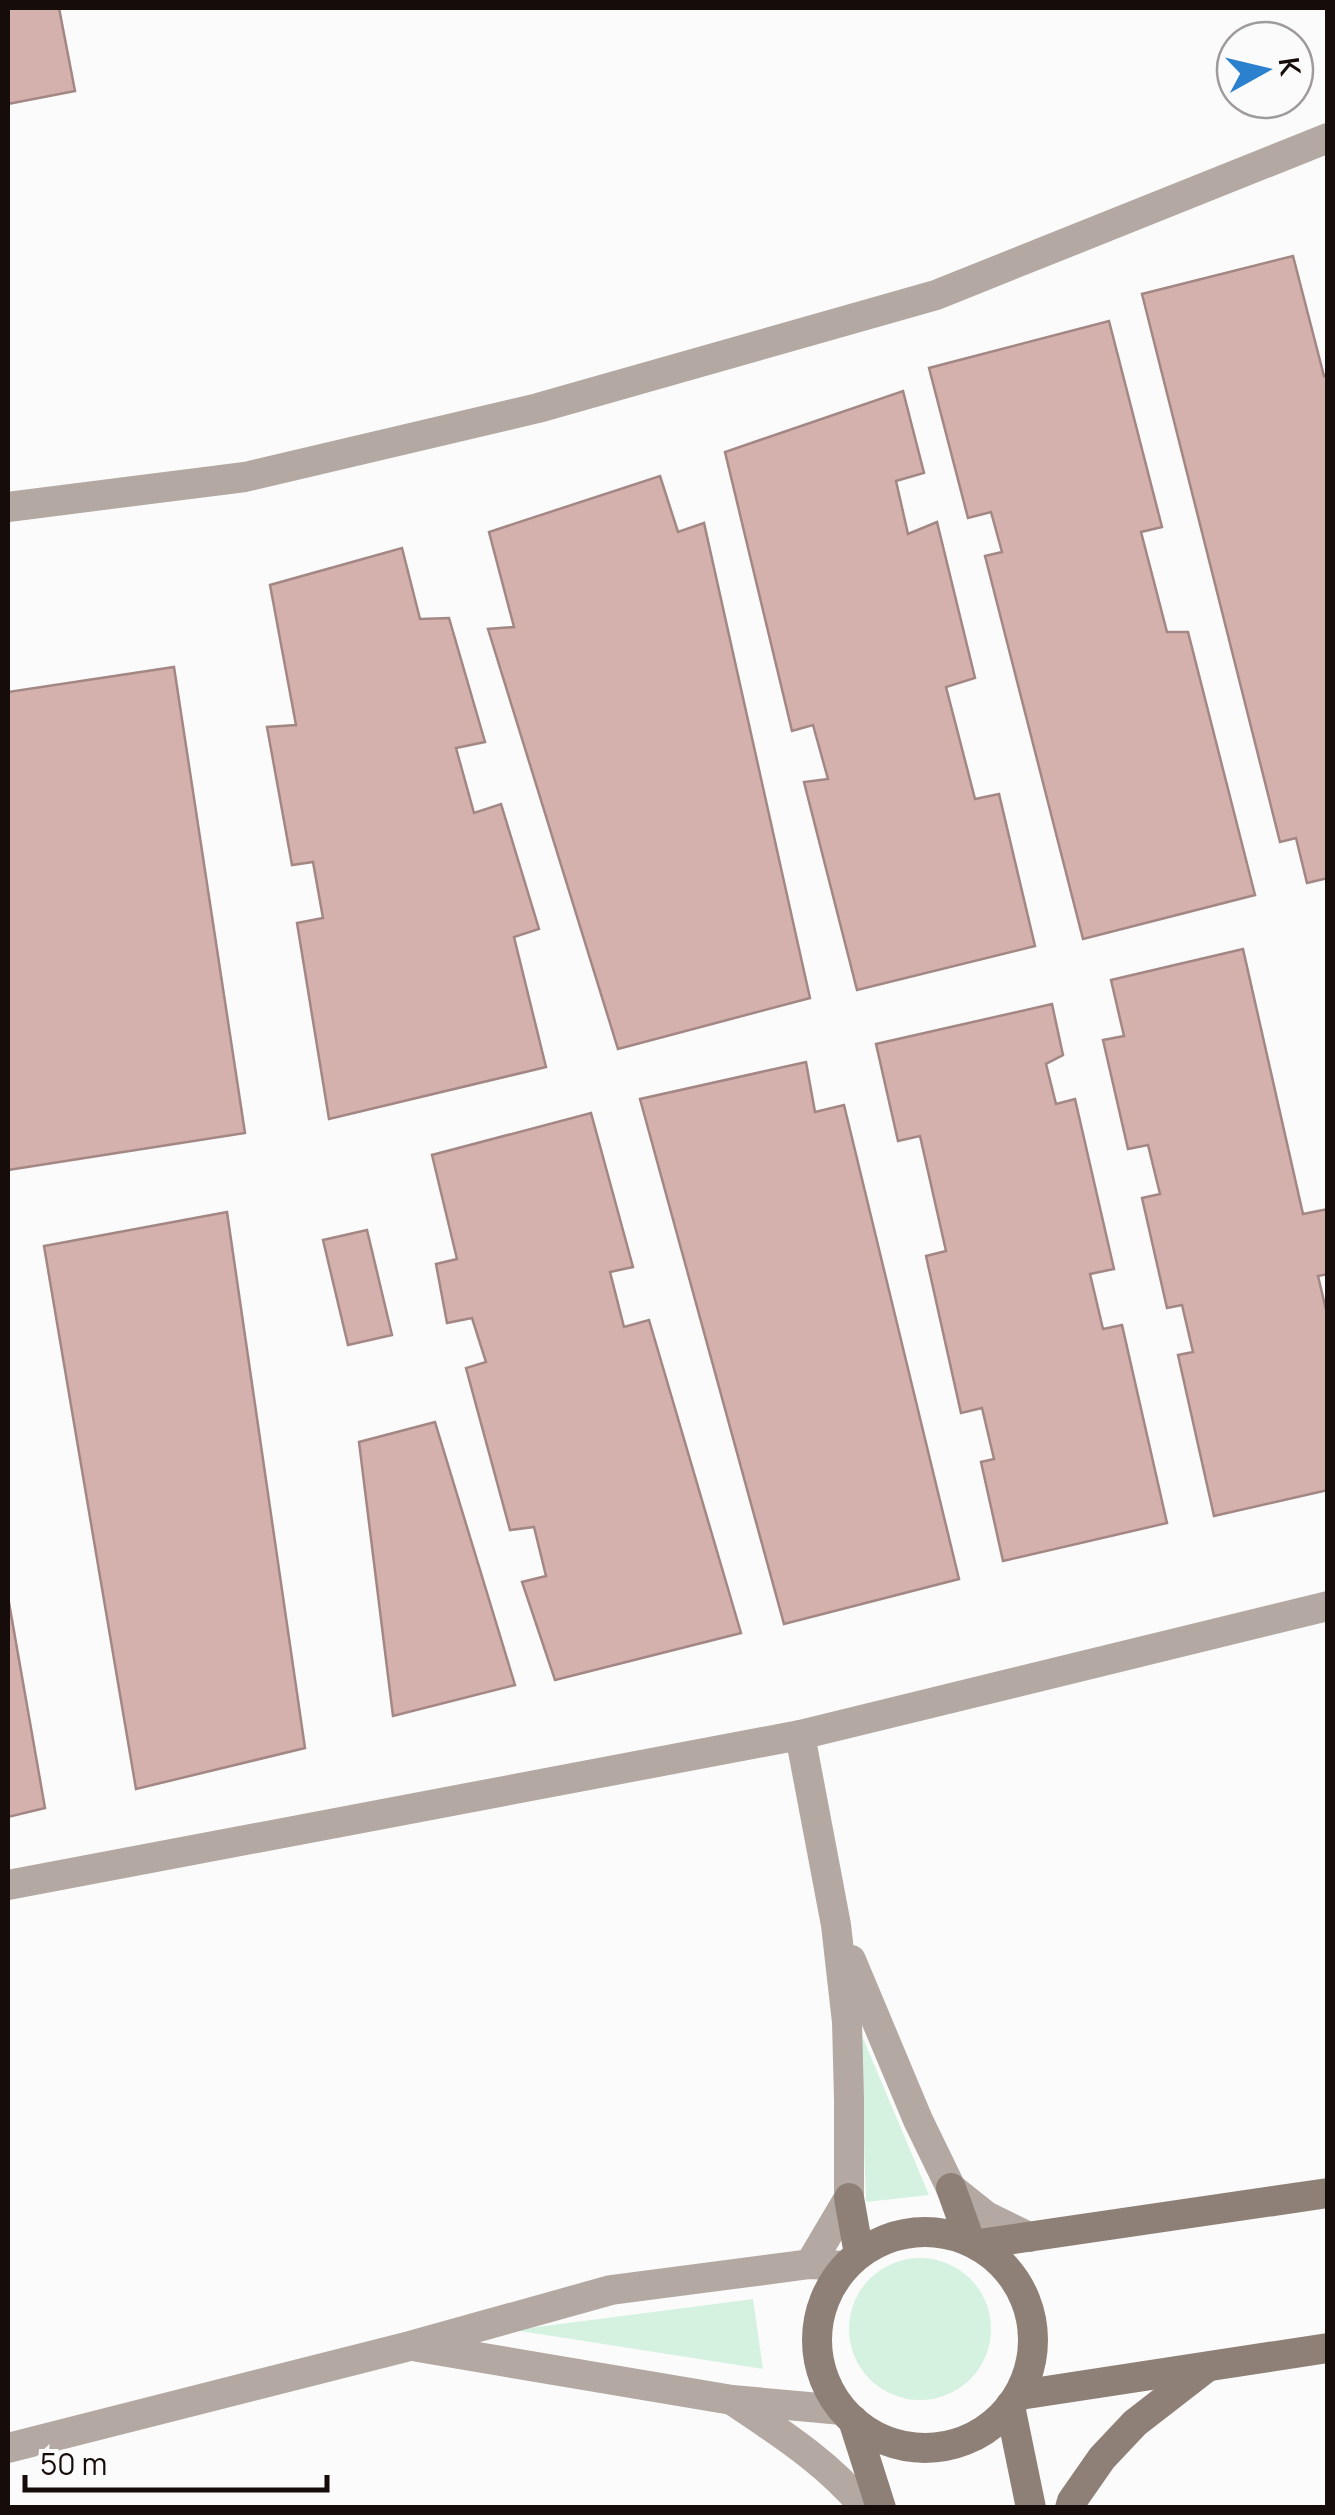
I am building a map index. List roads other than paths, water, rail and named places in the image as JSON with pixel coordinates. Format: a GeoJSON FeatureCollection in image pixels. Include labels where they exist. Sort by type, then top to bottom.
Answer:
{"type":"FeatureCollection","features":[{"type":"Feature","properties":{"kind":"main road"},"geometry":{"type":"LineString","coordinates":[[951,2188],[974,2242]]}},
{"type":"Feature","properties":{"kind":"main road"},"geometry":{"type":"LineString","coordinates":[[974,2242],[1328,2192]]}},
{"type":"Feature","properties":{"kind":"main road"},"geometry":{"type":"LineString","coordinates":[[849,2198],[852,2260]]}},
{"type":"Feature","properties":{"kind":"main road"},"geometry":{"type":"LineString","coordinates":[[905,2232],[943,2232],[974,2242],[1006,2266],[1025,2295],[1034,2328],[1032,2363],[1015,2401],[998,2422],[968,2440],[935,2449],[900,2446],[868,2433],[848,2415],[823,2378],[816,2340],[822,2303],[852,2260],[870,2245],[905,2232]]}},
{"type":"Feature","properties":{"kind":"main road"},"geometry":{"type":"LineString","coordinates":[[1015,2401],[1328,2348]]}},
{"type":"Feature","properties":{"kind":"main road"},"geometry":{"type":"LineString","coordinates":[[1070,2508],[1102,2458],[1134,2423],[1207,2367]]}},
{"type":"Feature","properties":{"kind":"main road"},"geometry":{"type":"LineString","coordinates":[[1015,2401],[1031,2508]]}},
{"type":"Feature","properties":{"kind":"main road"},"geometry":{"type":"LineString","coordinates":[[848,2415],[881,2508]]}},
{"type":"Feature","properties":{"kind":"street"},"geometry":{"type":"LineString","coordinates":[[8,507],[245,477],[538,408],[936,295],[1328,138]]}},
{"type":"Feature","properties":{"kind":"street"},"geometry":{"type":"LineString","coordinates":[[8,1886],[800,1736],[1328,1606]]}},
{"type":"Feature","properties":{"kind":"street"},"geometry":{"type":"LineString","coordinates":[[800,1736],[836,1926],[847,2022],[849,2198],[810,2264]]}},
{"type":"Feature","properties":{"kind":"street"},"geometry":{"type":"LineString","coordinates":[[836,1926],[951,2188],[986,2216],[1029,2237]]}},
{"type":"Feature","properties":{"kind":"street"},"geometry":{"type":"LineString","coordinates":[[8,2448],[410,2346],[610,2290],[852,2260]]}},
{"type":"Feature","properties":{"kind":"street"},"geometry":{"type":"LineString","coordinates":[[410,2346],[732,2400],[848,2415]]}},
{"type":"Feature","properties":{"kind":"street"},"geometry":{"type":"LineString","coordinates":[[732,2400],[807,2451],[847,2486],[865,2508]]}}]}
